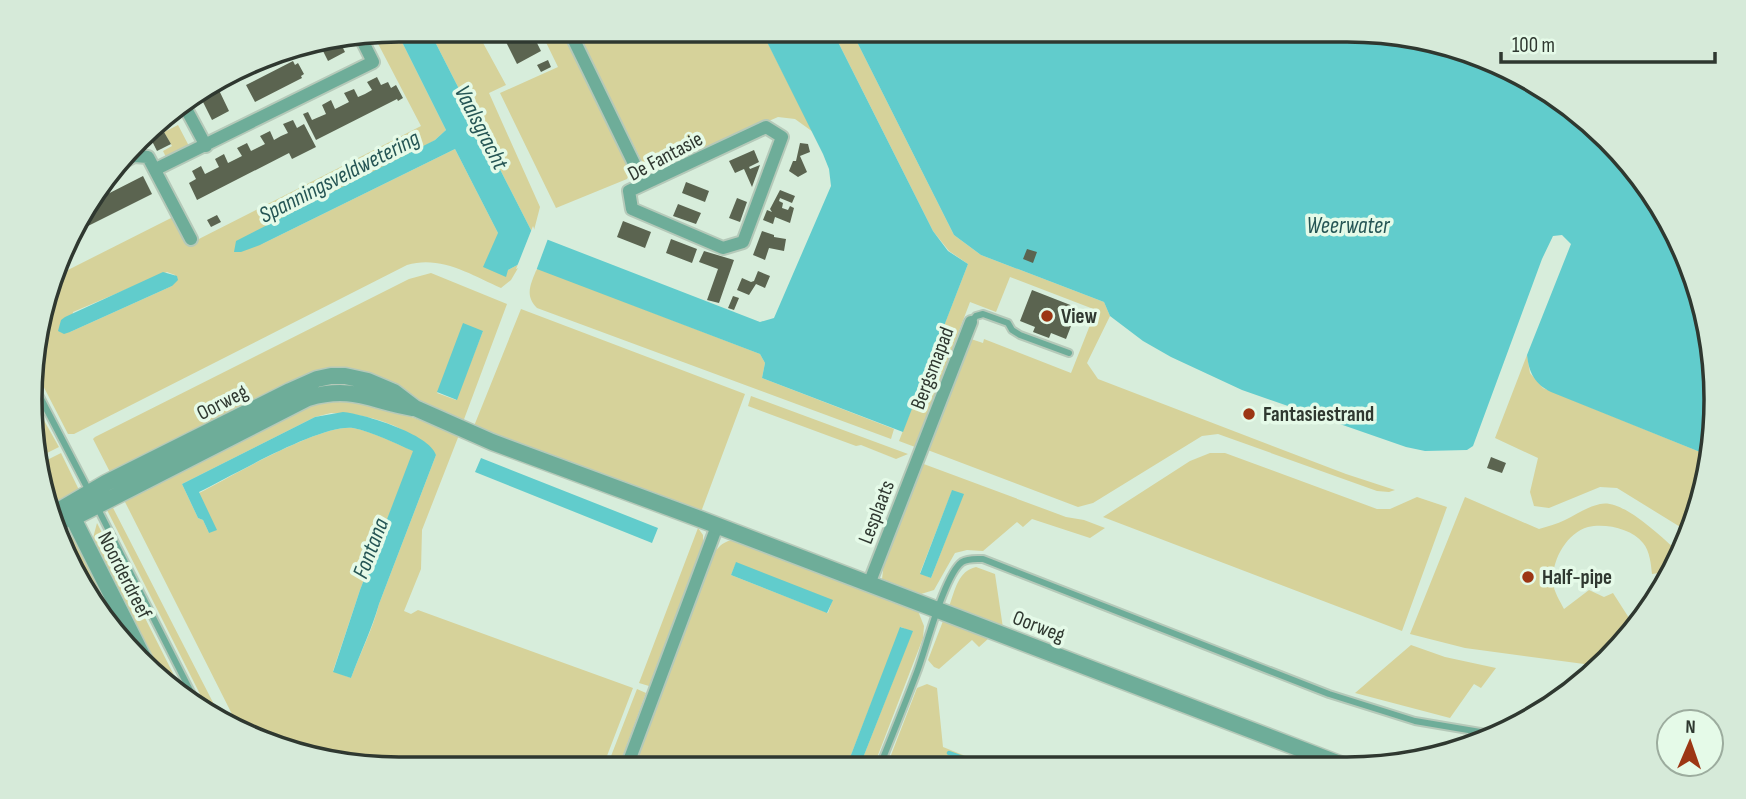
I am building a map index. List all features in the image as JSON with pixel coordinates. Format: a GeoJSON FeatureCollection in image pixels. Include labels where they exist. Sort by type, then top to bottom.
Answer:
{"type":"FeatureCollection","features":[{"type":"Feature","properties":{"kind":"street"},"geometry":{"type":"LineString","coordinates":[[575,42],[643,184]]}},
{"type":"Feature","properties":{"kind":"street"},"geometry":{"type":"LineString","coordinates":[[156,169],[373,62],[364,44]]}},
{"type":"Feature","properties":{"kind":"street"},"geometry":{"type":"LineString","coordinates":[[188,112],[206,146]]}},
{"type":"Feature","properties":{"kind":"street","name":"De Fantasie"},"geometry":{"type":"LineString","coordinates":[[766,127],[782,137],[743,242],[723,248],[632,209],[629,191],[643,184],[766,127]]}},
{"type":"Feature","properties":{"kind":"street"},"geometry":{"type":"LineString","coordinates":[[138,156],[148,157],[156,169],[191,239]]}},
{"type":"Feature","properties":{"kind":"street","name":"Bergsmapad"},"geometry":{"type":"LineString","coordinates":[[919,454],[971,322]]}},
{"type":"Feature","properties":{"kind":"street","name":"Oorweg"},"geometry":{"type":"LineString","coordinates":[[60,511],[93,499],[308,398],[339,391],[355,393],[388,404],[415,408],[492,442],[1321,757]]}},
{"type":"Feature","properties":{"kind":"street","name":"Lesplaats"},"geometry":{"type":"LineString","coordinates":[[869,584],[919,454]]}},
{"type":"Feature","properties":{"kind":"street","name":"Oorweg"},"geometry":{"type":"LineString","coordinates":[[64,522],[73,518],[93,499]]}},
{"type":"Feature","properties":{"kind":"street","name":"Noorderdreef"},"geometry":{"type":"LineString","coordinates":[[61,515],[73,518],[133,637]]}},
{"type":"Feature","properties":{"kind":"street"},"geometry":{"type":"LineString","coordinates":[[630,757],[717,526]]}},
{"type":"Feature","properties":{"kind":"lane","name":"Bergsmapad"},"geometry":{"type":"LineString","coordinates":[[971,322],[976,316],[983,314],[1008,323],[1012,330],[1020,335],[1069,353]]}},
{"type":"Feature","properties":{"kind":"lane"},"geometry":{"type":"LineString","coordinates":[[42,401],[189,688]]}},
{"type":"Feature","properties":{"kind":"lane"},"geometry":{"type":"LineString","coordinates":[[883,757],[918,670],[937,610],[960,563],[970,559],[983,559],[1329,694],[1415,721],[1478,732]]}},
{"type":"Feature","properties":{"kind":"shaded area"},"geometry":{"type":"Polygon","coordinates":[[[402,42],[446,130],[435,140],[260,245],[455,149],[498,233],[508,270],[521,263],[511,280],[501,288],[444,264],[407,265],[74,434],[68,434],[43,385],[49,330],[66,271],[175,216],[189,244],[421,126],[378,43],[402,42]],[[167,272],[73,312],[70,332],[172,286],[175,275],[167,272]]]}},
{"type":"Feature","properties":{"kind":"shaded area"},"geometry":{"type":"Polygon","coordinates":[[[435,42],[483,42],[506,85],[489,93],[540,207],[533,234],[435,42]]]}},
{"type":"Feature","properties":{"kind":"shaded area"},"geometry":{"type":"Polygon","coordinates":[[[546,42],[570,42],[632,168],[627,179],[556,208],[500,93],[558,67],[546,42]]]}},
{"type":"Feature","properties":{"kind":"shaded area"},"geometry":{"type":"Polygon","coordinates":[[[582,42],[767,42],[813,132],[795,119],[778,117],[660,169],[643,164],[582,42]]]}},
{"type":"Feature","properties":{"kind":"shaded area"},"geometry":{"type":"Polygon","coordinates":[[[838,42],[857,42],[954,235],[981,255],[1104,302],[1110,316],[1087,363],[1098,379],[1346,474],[1395,490],[1377,491],[1218,434],[1202,436],[1093,503],[1078,507],[925,449],[968,338],[983,343],[984,339],[1071,373],[1096,310],[1010,277],[996,312],[970,302],[915,447],[899,441],[968,264],[949,251],[933,231],[838,42]]]}},
{"type":"Feature","properties":{"kind":"shaded area"},"geometry":{"type":"Polygon","coordinates":[[[178,125],[190,148],[167,159],[163,151],[172,146],[164,132],[178,125]]]}},
{"type":"Feature","properties":{"kind":"shaded area"},"geometry":{"type":"Polygon","coordinates":[[[537,268],[760,354],[765,363],[762,378],[894,429],[891,439],[537,308],[530,294],[537,268]]]}},
{"type":"Feature","properties":{"kind":"shaded area"},"geometry":{"type":"Polygon","coordinates":[[[431,273],[507,304],[463,422],[403,392],[337,369],[112,476],[93,439],[95,437],[409,279],[431,273]],[[483,331],[437,393],[456,400],[483,331]]]}},
{"type":"Feature","properties":{"kind":"shaded area"},"geometry":{"type":"Polygon","coordinates":[[[521,309],[745,394],[701,512],[474,426],[521,309]]]}},
{"type":"Feature","properties":{"kind":"shaded area"},"geometry":{"type":"Polygon","coordinates":[[[1527,355],[1530,373],[1543,388],[1700,452],[1692,492],[1680,527],[1617,488],[1600,487],[1549,508],[1534,506],[1530,492],[1538,458],[1495,438],[1527,355]]]}},
{"type":"Feature","properties":{"kind":"shaded area"},"geometry":{"type":"Polygon","coordinates":[[[751,396],[908,454],[896,459],[861,445],[856,446],[748,406],[751,396]]]}},
{"type":"Feature","properties":{"kind":"shaded area"},"geometry":{"type":"Polygon","coordinates":[[[315,400],[367,400],[459,435],[422,530],[421,569],[404,611],[411,614],[418,610],[633,688],[607,757],[400,757],[353,754],[285,738],[233,715],[122,496],[315,400]],[[331,413],[315,417],[182,484],[198,518],[203,520],[209,533],[199,493],[298,442],[338,429],[353,428],[414,451],[360,590],[333,671],[351,678],[436,455],[401,429],[360,415],[331,413]]]}},
{"type":"Feature","properties":{"kind":"shaded area"},"geometry":{"type":"Polygon","coordinates":[[[43,418],[59,447],[46,453],[43,418]]]}},
{"type":"Feature","properties":{"kind":"shaded area"},"geometry":{"type":"Polygon","coordinates":[[[61,453],[80,492],[58,504],[47,460],[61,453]]]}},
{"type":"Feature","properties":{"kind":"shaded area"},"geometry":{"type":"Polygon","coordinates":[[[1210,453],[1225,453],[1377,509],[1390,509],[1417,497],[1447,507],[1402,631],[1103,517],[1190,461],[1210,453]]]}},
{"type":"Feature","properties":{"kind":"shaded area"},"geometry":{"type":"Polygon","coordinates":[[[921,463],[1066,517],[1105,528],[1090,538],[1032,519],[1023,527],[1017,522],[983,551],[967,550],[955,553],[934,590],[921,594],[882,579],[884,562],[921,463]],[[952,491],[920,573],[931,578],[963,495],[952,491]]]}},
{"type":"Feature","properties":{"kind":"shaded area"},"geometry":{"type":"Polygon","coordinates":[[[1465,497],[1539,529],[1595,505],[1609,504],[1631,513],[1672,547],[1659,573],[1652,574],[1645,546],[1626,531],[1610,527],[1588,527],[1573,535],[1567,542],[1557,558],[1553,575],[1555,590],[1564,609],[1589,590],[1604,597],[1613,593],[1629,618],[1649,589],[1630,617],[1615,635],[1586,664],[1465,648],[1410,634],[1465,497]]]}},
{"type":"Feature","properties":{"kind":"shaded area"},"geometry":{"type":"Polygon","coordinates":[[[111,504],[214,705],[202,697],[106,508],[111,504]]]}},
{"type":"Feature","properties":{"kind":"shaded area"},"geometry":{"type":"Polygon","coordinates":[[[97,523],[175,677],[149,654],[96,549],[93,538],[97,523]]]}},
{"type":"Feature","properties":{"kind":"shaded area"},"geometry":{"type":"Polygon","coordinates":[[[698,528],[703,535],[703,543],[649,686],[639,683],[698,528]]]}},
{"type":"Feature","properties":{"kind":"shaded area"},"geometry":{"type":"Polygon","coordinates":[[[70,535],[79,545],[114,614],[90,578],[70,535]]]}},
{"type":"Feature","properties":{"kind":"shaded area"},"geometry":{"type":"Polygon","coordinates":[[[733,540],[918,611],[924,626],[923,638],[877,757],[863,757],[912,632],[901,627],[850,757],[635,757],[708,563],[724,543],[733,540]],[[736,563],[731,575],[828,613],[832,601],[736,563]]]}},
{"type":"Feature","properties":{"kind":"shaded area"},"geometry":{"type":"Polygon","coordinates":[[[976,567],[995,574],[1003,628],[949,607],[961,577],[976,567]]]}},
{"type":"Feature","properties":{"kind":"shaded area"},"geometry":{"type":"Polygon","coordinates":[[[943,621],[989,638],[979,647],[972,640],[939,669],[928,660],[943,621]]]}},
{"type":"Feature","properties":{"kind":"shaded area"},"geometry":{"type":"Polygon","coordinates":[[[1411,645],[1445,657],[1496,668],[1481,688],[1474,684],[1450,718],[1355,693],[1411,645]]]}},
{"type":"Feature","properties":{"kind":"shaded area"},"geometry":{"type":"Polygon","coordinates":[[[927,684],[937,688],[943,747],[968,757],[890,757],[917,688],[927,684]]]}},
{"type":"Feature","properties":{"kind":"shaded area"},"geometry":{"type":"Polygon","coordinates":[[[637,689],[646,693],[622,757],[611,757],[637,689]]]}},
{"type":"Feature","properties":{"kind":"water"},"geometry":{"type":"Polygon","coordinates":[[[402,42],[435,42],[533,234],[760,322],[774,318],[831,186],[829,169],[823,154],[767,42],[838,42],[933,231],[948,251],[968,264],[903,432],[762,378],[765,363],[760,354],[521,263],[508,270],[506,277],[483,267],[498,233],[455,149],[260,245],[234,252],[236,241],[435,140],[446,130],[402,42]]]}},
{"type":"Feature","properties":{"kind":"water","name":"Weerwater"},"geometry":{"type":"Polygon","coordinates":[[[857,42],[1346,42],[1393,45],[1439,54],[1483,69],[1545,102],[1599,147],[1644,201],[1677,263],[1692,307],[1703,376],[1700,452],[1551,392],[1534,377],[1527,355],[1571,244],[1562,235],[1553,236],[1542,259],[1473,446],[1467,450],[1425,451],[1406,447],[1242,390],[1143,341],[1110,316],[1104,302],[981,255],[954,235],[857,42]]]}},
{"type":"Feature","properties":{"kind":"water"},"geometry":{"type":"Polygon","coordinates":[[[163,272],[177,276],[178,280],[172,286],[70,332],[64,334],[58,331],[61,320],[65,317],[163,272]]]}},
{"type":"Feature","properties":{"kind":"water"},"geometry":{"type":"Polygon","coordinates":[[[463,323],[483,331],[457,400],[437,392],[463,323]]]}},
{"type":"Feature","properties":{"kind":"water"},"geometry":{"type":"Polygon","coordinates":[[[343,412],[395,426],[422,440],[436,455],[351,678],[333,672],[360,590],[413,451],[353,428],[338,429],[298,442],[199,492],[217,530],[209,533],[203,520],[198,518],[182,484],[315,417],[343,412]]]}},
{"type":"Feature","properties":{"kind":"water"},"geometry":{"type":"Polygon","coordinates":[[[481,458],[658,528],[652,543],[475,472],[481,458]]]}},
{"type":"Feature","properties":{"kind":"water"},"geometry":{"type":"Polygon","coordinates":[[[952,490],[964,494],[931,578],[920,574],[952,490]]]}},
{"type":"Feature","properties":{"kind":"water"},"geometry":{"type":"Polygon","coordinates":[[[736,562],[833,600],[827,613],[731,575],[736,562]]]}},
{"type":"Feature","properties":{"kind":"water"},"geometry":{"type":"Polygon","coordinates":[[[900,627],[913,631],[863,757],[850,757],[900,627]]]}},
{"type":"Feature","properties":{"kind":"pier"},"geometry":{"type":"Polygon","coordinates":[[[533,226],[535,231],[549,236],[536,271],[521,267],[516,269],[533,226]]]}},
{"type":"Feature","properties":{"kind":"building"},"geometry":{"type":"Polygon","coordinates":[[[506,42],[536,42],[541,51],[517,64],[506,42]]]}},
{"type":"Feature","properties":{"kind":"building"},"geometry":{"type":"Polygon","coordinates":[[[342,47],[345,52],[328,61],[323,51],[342,47]]]}},
{"type":"Feature","properties":{"kind":"building"},"geometry":{"type":"Polygon","coordinates":[[[548,60],[551,67],[541,72],[537,65],[548,60]]]}},
{"type":"Feature","properties":{"kind":"building"},"geometry":{"type":"Polygon","coordinates":[[[293,61],[295,65],[298,63],[304,74],[302,78],[255,102],[246,85],[293,61]]]}},
{"type":"Feature","properties":{"kind":"building"},"geometry":{"type":"Polygon","coordinates":[[[377,77],[381,85],[388,82],[391,88],[396,85],[403,98],[316,140],[303,114],[308,112],[312,120],[326,114],[322,105],[331,100],[335,109],[349,102],[344,93],[354,89],[358,97],[365,94],[372,90],[367,82],[377,77]]]}},
{"type":"Feature","properties":{"kind":"building"},"geometry":{"type":"Polygon","coordinates":[[[219,91],[229,111],[212,120],[203,101],[219,91]]]}},
{"type":"Feature","properties":{"kind":"building"},"geometry":{"type":"Polygon","coordinates":[[[293,120],[297,128],[304,124],[316,147],[292,159],[289,153],[197,200],[189,183],[196,179],[192,171],[201,166],[205,174],[219,167],[215,159],[224,154],[228,163],[242,156],[237,148],[247,143],[251,151],[265,144],[260,136],[270,131],[274,140],[288,133],[283,124],[293,120]]]}},
{"type":"Feature","properties":{"kind":"building"},"geometry":{"type":"Polygon","coordinates":[[[164,132],[171,144],[157,151],[152,142],[164,132]]]}},
{"type":"Feature","properties":{"kind":"building"},"geometry":{"type":"Polygon","coordinates":[[[800,143],[808,144],[810,152],[800,156],[807,172],[798,177],[789,171],[793,161],[796,161],[800,143]]]}},
{"type":"Feature","properties":{"kind":"building"},"geometry":{"type":"Polygon","coordinates":[[[754,150],[759,162],[749,167],[750,169],[760,165],[752,187],[744,169],[735,173],[729,161],[754,150]]]}},
{"type":"Feature","properties":{"kind":"building"},"geometry":{"type":"Polygon","coordinates":[[[143,176],[152,194],[87,227],[107,194],[143,176]]]}},
{"type":"Feature","properties":{"kind":"building"},"geometry":{"type":"Polygon","coordinates":[[[686,182],[709,191],[705,202],[682,193],[686,182]]]}},
{"type":"Feature","properties":{"kind":"building"},"geometry":{"type":"Polygon","coordinates":[[[780,190],[795,196],[792,203],[780,198],[782,208],[794,208],[790,223],[775,217],[773,224],[763,220],[767,210],[772,212],[770,209],[780,190]]]}},
{"type":"Feature","properties":{"kind":"building"},"geometry":{"type":"Polygon","coordinates":[[[737,198],[747,202],[740,222],[729,218],[737,198]]]}},
{"type":"Feature","properties":{"kind":"building"},"geometry":{"type":"Polygon","coordinates":[[[678,204],[701,213],[696,224],[673,216],[678,204]]]}},
{"type":"Feature","properties":{"kind":"building"},"geometry":{"type":"Polygon","coordinates":[[[217,215],[221,222],[211,227],[207,220],[217,215]]]}},
{"type":"Feature","properties":{"kind":"building"},"geometry":{"type":"Polygon","coordinates":[[[623,221],[651,232],[645,248],[617,237],[623,221]]]}},
{"type":"Feature","properties":{"kind":"building"},"geometry":{"type":"Polygon","coordinates":[[[762,231],[786,239],[784,251],[769,248],[765,260],[753,255],[762,231]]]}},
{"type":"Feature","properties":{"kind":"building"},"geometry":{"type":"Polygon","coordinates":[[[671,239],[697,249],[692,263],[666,253],[671,239]]]}},
{"type":"Feature","properties":{"kind":"building"},"geometry":{"type":"Polygon","coordinates":[[[1027,249],[1037,252],[1033,263],[1023,259],[1027,249]]]}},
{"type":"Feature","properties":{"kind":"building"},"geometry":{"type":"Polygon","coordinates":[[[704,251],[734,260],[719,303],[707,300],[718,269],[699,262],[704,251]]]}},
{"type":"Feature","properties":{"kind":"building"},"geometry":{"type":"Polygon","coordinates":[[[758,271],[770,276],[765,288],[756,284],[749,295],[737,290],[742,278],[754,281],[758,271]]]}},
{"type":"Feature","properties":{"kind":"building"},"geometry":{"type":"Polygon","coordinates":[[[1032,290],[1078,308],[1066,339],[1051,333],[1049,338],[1033,332],[1035,327],[1020,321],[1032,290]]]}},
{"type":"Feature","properties":{"kind":"building"},"geometry":{"type":"Polygon","coordinates":[[[733,296],[739,298],[734,310],[728,308],[733,296]]]}},
{"type":"Feature","properties":{"kind":"building"},"geometry":{"type":"Polygon","coordinates":[[[1491,457],[1506,463],[1502,473],[1487,468],[1491,457]]]}},
{"type":"Feature","properties":{"kind":"waterway"},"geometry":{"type":"LineString","coordinates":[[949,753],[960,757]]}},
{"type":"Feature","properties":{"kind":"place","name":"View"},"geometry":{"type":"Point","coordinates":[1047,316]}},
{"type":"Feature","properties":{"kind":"place","name":"Fantasiestrand"},"geometry":{"type":"Point","coordinates":[1249,414]}},
{"type":"Feature","properties":{"kind":"place","name":"Half-pipe"},"geometry":{"type":"Point","coordinates":[1528,577]}},
{"type":"Feature","properties":{"kind":"water label","name":"Vaalsgracht"},"geometry":{"type":"Point","coordinates":[482,127]}},
{"type":"Feature","properties":{"kind":"water label","name":"Spanningsveldwetering"},"geometry":{"type":"Point","coordinates":[339,176]}},
{"type":"Feature","properties":{"kind":"water label","name":"Fontana"},"geometry":{"type":"Point","coordinates":[370,548]}}]}
